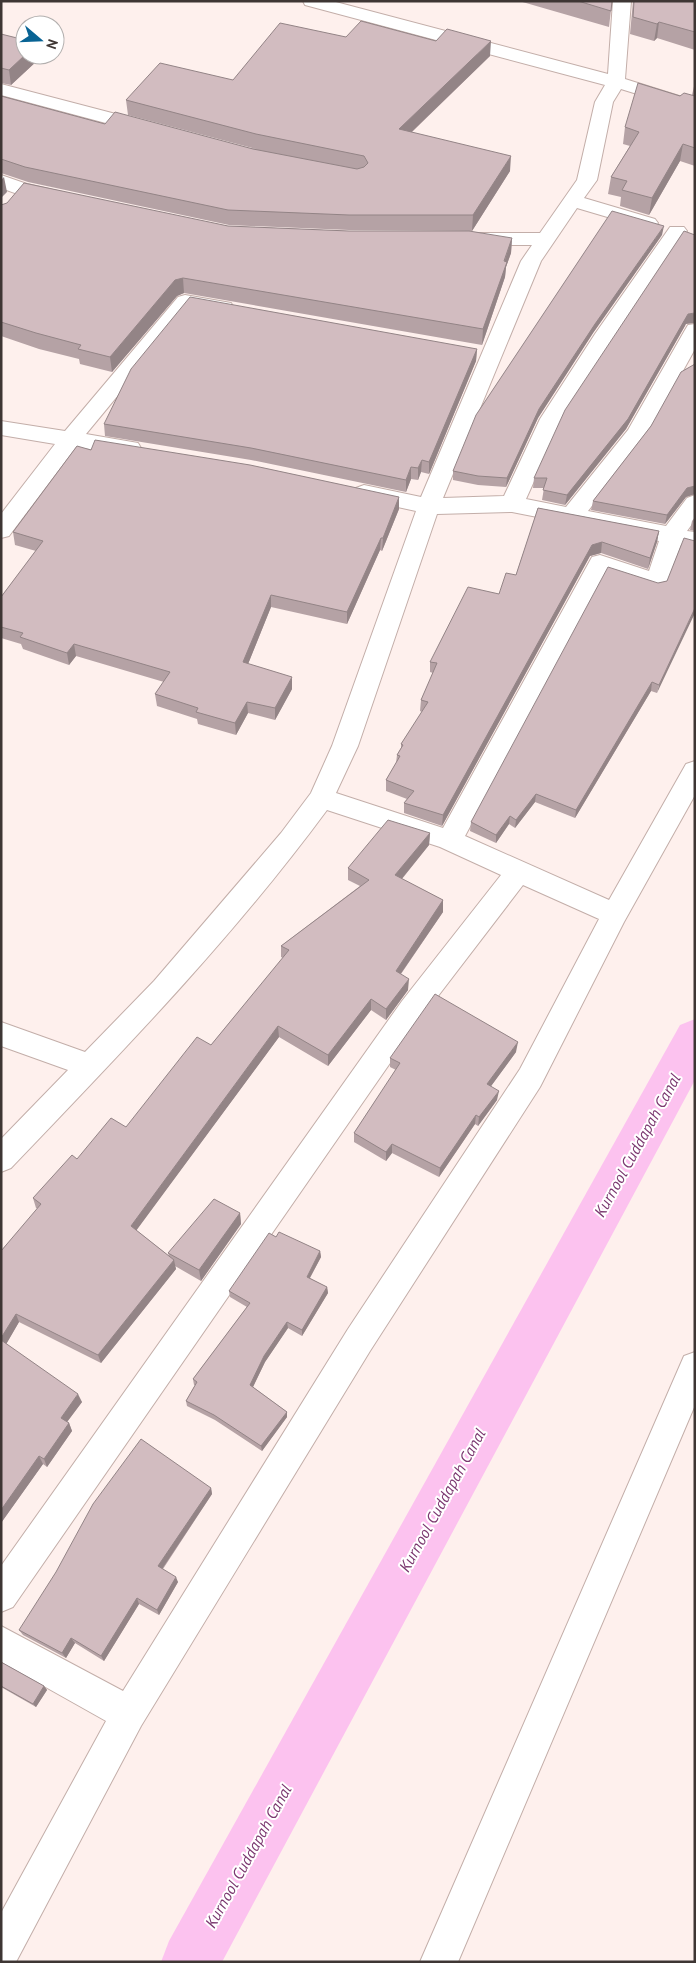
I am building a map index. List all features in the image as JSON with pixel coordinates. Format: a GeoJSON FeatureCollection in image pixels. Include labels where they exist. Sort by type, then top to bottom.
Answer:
{"type":"FeatureCollection","features":[{"type":"Feature","properties":{"kind":"street"},"geometry":{"type":"LineString","coordinates":[[311,1],[616,82],[695,107]]}},
{"type":"Feature","properties":{"kind":"street"},"geometry":{"type":"LineString","coordinates":[[1,1159],[164,989],[290,840],[322,798],[345,746],[482,354],[530,261],[587,180],[604,102],[616,82],[616,6]]}},
{"type":"Feature","properties":{"kind":"street"},"geometry":{"type":"LineString","coordinates":[[1,89],[168,133]]}},
{"type":"Feature","properties":{"kind":"street"},"geometry":{"type":"LineString","coordinates":[[1,181],[17,195],[69,199]]}},
{"type":"Feature","properties":{"kind":"street"},"geometry":{"type":"LineString","coordinates":[[512,504],[534,461],[551,419],[602,339],[686,234],[572,200]]}},
{"type":"Feature","properties":{"kind":"street"},"geometry":{"type":"LineString","coordinates":[[458,238],[546,239]]}},
{"type":"Feature","properties":{"kind":"street"},"geometry":{"type":"LineString","coordinates":[[1,530],[71,438],[185,301],[242,311]]}},
{"type":"Feature","properties":{"kind":"street"},"geometry":{"type":"LineString","coordinates":[[574,514],[637,434],[695,330]]}},
{"type":"Feature","properties":{"kind":"street"},"geometry":{"type":"LineString","coordinates":[[1,428],[147,451]]}},
{"type":"Feature","properties":{"kind":"street"},"geometry":{"type":"LineString","coordinates":[[344,488],[428,506],[512,504],[574,514],[684,537]]}},
{"type":"Feature","properties":{"kind":"street"},"geometry":{"type":"LineString","coordinates":[[449,840],[600,563],[657,582],[684,537],[695,503]]}},
{"type":"Feature","properties":{"kind":"street"},"geometry":{"type":"LineString","coordinates":[[1,1951],[129,1714],[359,1340],[530,1078],[615,914],[695,771]]}},
{"type":"Feature","properties":{"kind":"street"},"geometry":{"type":"LineString","coordinates":[[322,798],[449,840],[615,914]]}},
{"type":"Feature","properties":{"kind":"street"},"geometry":{"type":"LineString","coordinates":[[1,1595],[412,1009],[518,872]]}},
{"type":"Feature","properties":{"kind":"street"},"geometry":{"type":"LineString","coordinates":[[1,1034],[91,1066]]}},
{"type":"Feature","properties":{"kind":"street"},"geometry":{"type":"LineString","coordinates":[[439,1962],[695,1368]]}},
{"type":"Feature","properties":{"kind":"street"},"geometry":{"type":"LineString","coordinates":[[1,1643],[129,1714]]}},
{"type":"Feature","properties":{"kind":"building"},"geometry":{"type":"Polygon","coordinates":[[[578,1],[612,1],[611,11],[578,1]]]}},
{"type":"Feature","properties":{"kind":"building"},"geometry":{"type":"Polygon","coordinates":[[[634,1],[695,1],[695,32],[633,17],[634,1]]]}},
{"type":"Feature","properties":{"kind":"building"},"geometry":{"type":"Polygon","coordinates":[[[361,21],[436,41],[447,29],[491,41],[399,129],[511,156],[473,215],[349,215],[228,210],[25,167],[1,159],[1,96],[105,124],[115,112],[253,149],[357,169],[364,167],[368,163],[364,156],[256,134],[126,100],[160,63],[233,80],[280,23],[346,37],[361,21]]]}},
{"type":"Feature","properties":{"kind":"building"},"geometry":{"type":"Polygon","coordinates":[[[1,34],[15,38],[15,64],[9,70],[1,68],[1,34]]]}},
{"type":"Feature","properties":{"kind":"building"},"geometry":{"type":"Polygon","coordinates":[[[638,83],[680,96],[684,93],[695,96],[695,148],[683,144],[652,198],[622,190],[627,181],[611,177],[639,132],[625,127],[638,83]]]}},
{"type":"Feature","properties":{"kind":"building"},"geometry":{"type":"Polygon","coordinates":[[[24,183],[228,226],[349,231],[469,231],[512,238],[504,261],[507,262],[483,329],[183,278],[175,280],[110,357],[78,349],[81,345],[1,322],[1,205],[7,203],[24,183]]]}},
{"type":"Feature","properties":{"kind":"building"},"geometry":{"type":"Polygon","coordinates":[[[612,211],[664,226],[595,324],[539,409],[507,478],[478,476],[453,471],[476,415],[612,211]]]}},
{"type":"Feature","properties":{"kind":"building"},"geometry":{"type":"Polygon","coordinates":[[[684,231],[695,235],[695,313],[688,314],[628,419],[567,495],[543,490],[547,478],[534,478],[565,410],[684,231]]]}},
{"type":"Feature","properties":{"kind":"building"},"geometry":{"type":"Polygon","coordinates":[[[190,297],[477,349],[429,462],[422,460],[418,468],[411,467],[406,480],[251,448],[104,424],[131,369],[190,297]]]}},
{"type":"Feature","properties":{"kind":"building"},"geometry":{"type":"Polygon","coordinates":[[[695,364],[695,486],[687,488],[667,515],[593,501],[651,426],[681,372],[695,364]]]}},
{"type":"Feature","properties":{"kind":"building"},"geometry":{"type":"Polygon","coordinates":[[[95,440],[250,465],[399,497],[383,538],[381,538],[347,612],[271,595],[243,662],[292,677],[275,708],[247,702],[235,723],[196,712],[198,708],[155,694],[170,672],[74,644],[67,653],[20,637],[23,633],[1,627],[1,597],[43,541],[13,532],[77,446],[91,450],[95,440]]]}},
{"type":"Feature","properties":{"kind":"building"},"geometry":{"type":"Polygon","coordinates":[[[538,508],[659,531],[650,558],[602,542],[592,545],[443,815],[404,803],[414,791],[386,780],[400,756],[397,755],[403,745],[401,744],[428,702],[421,700],[437,663],[430,662],[468,587],[499,594],[506,573],[516,575],[538,508]]]}},
{"type":"Feature","properties":{"kind":"building"},"geometry":{"type":"Polygon","coordinates":[[[684,538],[695,541],[695,608],[659,685],[652,682],[576,810],[536,794],[516,820],[510,816],[496,835],[471,822],[608,567],[658,583],[667,581],[684,538]]]}},
{"type":"Feature","properties":{"kind":"building"},"geometry":{"type":"Polygon","coordinates":[[[388,820],[430,833],[395,875],[443,900],[396,971],[409,979],[386,1009],[371,999],[328,1055],[278,1026],[131,1226],[174,1260],[98,1355],[16,1314],[1,1338],[1,1251],[41,1204],[33,1198],[72,1155],[77,1159],[111,1118],[126,1127],[197,1037],[211,1045],[289,950],[281,946],[369,880],[348,868],[388,820]]]}},
{"type":"Feature","properties":{"kind":"building"},"geometry":{"type":"Polygon","coordinates":[[[435,994],[518,1042],[487,1084],[499,1091],[479,1117],[476,1115],[440,1168],[392,1144],[386,1152],[354,1133],[400,1063],[390,1058],[435,994]]]}},
{"type":"Feature","properties":{"kind":"building"},"geometry":{"type":"Polygon","coordinates":[[[214,1199],[240,1213],[199,1270],[168,1253],[214,1199]]]}},
{"type":"Feature","properties":{"kind":"building"},"geometry":{"type":"Polygon","coordinates":[[[279,1232],[320,1251],[307,1277],[327,1287],[302,1330],[287,1322],[264,1356],[250,1385],[287,1412],[261,1446],[214,1415],[186,1401],[197,1382],[193,1379],[250,1303],[229,1291],[269,1233],[276,1237],[279,1232]]]}},
{"type":"Feature","properties":{"kind":"building"},"geometry":{"type":"Polygon","coordinates":[[[1,1340],[78,1394],[61,1418],[69,1423],[44,1459],[39,1456],[1,1510],[1,1340]]]}},
{"type":"Feature","properties":{"kind":"building"},"geometry":{"type":"Polygon","coordinates":[[[141,1439],[211,1488],[158,1566],[176,1577],[157,1610],[137,1598],[101,1656],[71,1638],[62,1653],[19,1630],[56,1572],[93,1504],[141,1439]]]}},
{"type":"Feature","properties":{"kind":"building"},"geometry":{"type":"Polygon","coordinates":[[[1,1662],[44,1686],[33,1704],[1,1686],[1,1662]]]}},
{"type":"Feature","properties":{"kind":"waterway","name":"Kurnool Cuddapah Canal"},"geometry":{"type":"LineString","coordinates":[[190,1962],[695,1038]]}}]}
